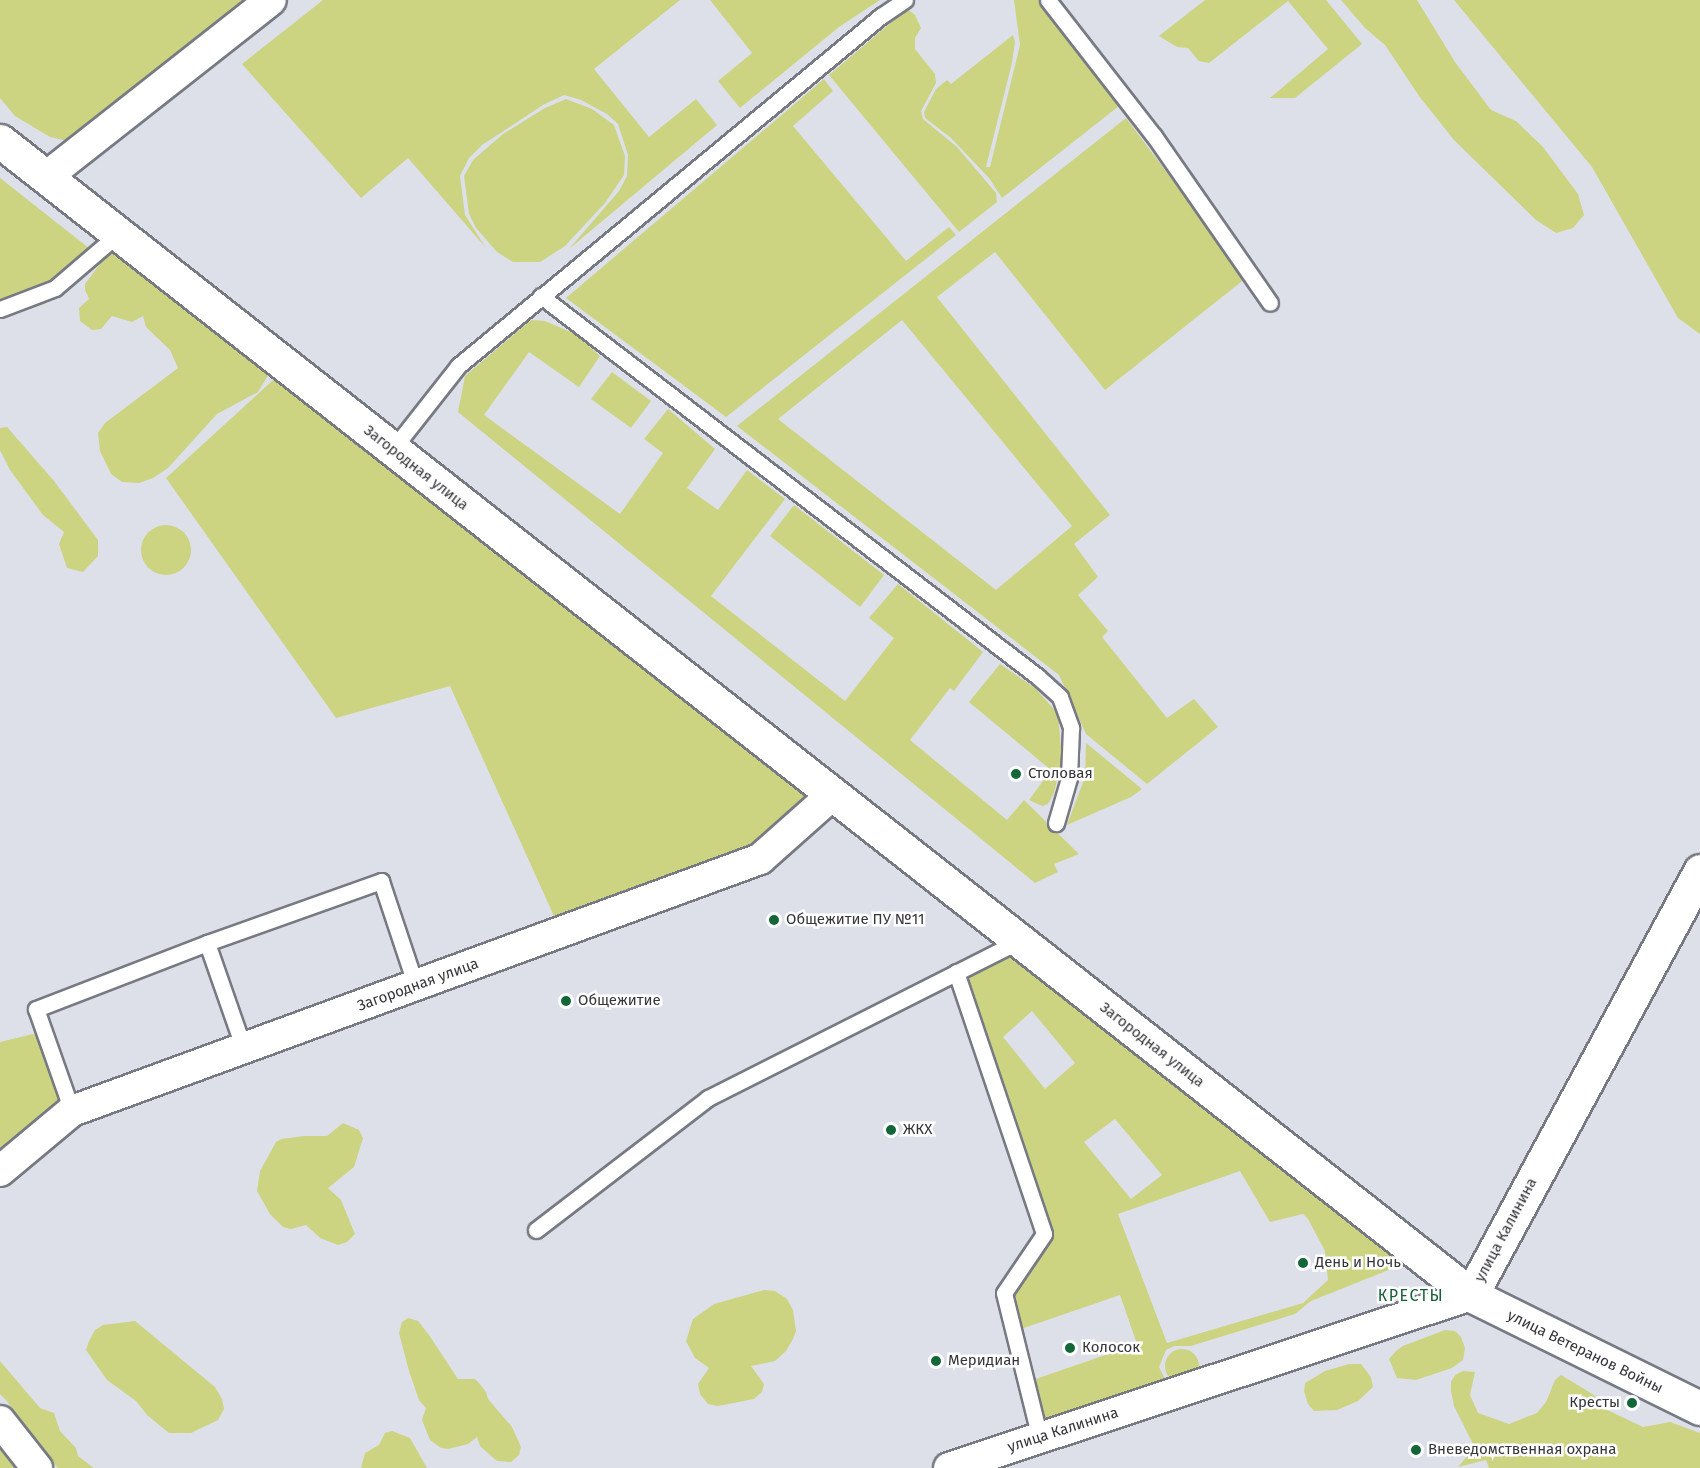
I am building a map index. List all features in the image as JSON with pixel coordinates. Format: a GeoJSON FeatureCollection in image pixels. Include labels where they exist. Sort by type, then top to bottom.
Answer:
{"type":"FeatureCollection","features":[{"type":"Feature","properties":{"kind":"main road","name":"Загородная улица"},"geometry":{"type":"LineString","coordinates":[[0,141],[1471,1295]]}},
{"type":"Feature","properties":{"kind":"main road","name":"улица Калинина"},"geometry":{"type":"LineString","coordinates":[[1471,1295],[1700,871]]}},
{"type":"Feature","properties":{"kind":"main road","name":"улица Ветеранов Войны"},"geometry":{"type":"LineString","coordinates":[[1471,1295],[1700,1408]]}},
{"type":"Feature","properties":{"kind":"street"},"geometry":{"type":"LineString","coordinates":[[46,177],[271,0]]}},
{"type":"Feature","properties":{"kind":"street","name":"Загородная улица"},"geometry":{"type":"LineString","coordinates":[[0,1171],[72,1111],[760,859],[832,795]]}},
{"type":"Feature","properties":{"kind":"street","name":"улица Калинина"},"geometry":{"type":"LineString","coordinates":[[949,1468],[1471,1295]]}},
{"type":"Feature","properties":{"kind":"street"},"geometry":{"type":"LineString","coordinates":[[0,1421],[37,1468]]}},
{"type":"Feature","properties":{"kind":"lane"},"geometry":{"type":"LineString","coordinates":[[392,450],[458,366],[871,23],[905,0]]}},
{"type":"Feature","properties":{"kind":"lane"},"geometry":{"type":"LineString","coordinates":[[1048,0],[1154,136],[1270,303]]}},
{"type":"Feature","properties":{"kind":"lane"},"geometry":{"type":"LineString","coordinates":[[0,309],[55,288],[118,234]]}},
{"type":"Feature","properties":{"kind":"lane"},"geometry":{"type":"LineString","coordinates":[[541,296],[1028,669],[1060,697],[1071,728],[1069,778],[1056,823]]}},
{"type":"Feature","properties":{"kind":"lane"},"geometry":{"type":"LineString","coordinates":[[72,1111],[36,1009],[207,943],[381,881],[416,986]]}},
{"type":"Feature","properties":{"kind":"lane"},"geometry":{"type":"LineString","coordinates":[[537,1230],[708,1098],[1018,940]]}},
{"type":"Feature","properties":{"kind":"lane"},"geometry":{"type":"LineString","coordinates":[[207,943],[244,1049]]}},
{"type":"Feature","properties":{"kind":"lane"},"geometry":{"type":"LineString","coordinates":[[956,972],[1044,1234],[1004,1293],[1040,1438]]}},
{"type":"Feature","properties":{"kind":"green space"},"geometry":{"type":"Polygon","coordinates":[[[0,0],[257,0],[80,144],[50,137],[15,116],[0,98],[0,0]]]}},
{"type":"Feature","properties":{"kind":"green space"},"geometry":{"type":"Polygon","coordinates":[[[323,0],[680,0],[594,69],[649,137],[696,99],[717,125],[569,249],[619,191],[627,176],[628,155],[618,124],[607,114],[581,100],[564,95],[543,105],[482,145],[469,158],[460,176],[465,215],[486,248],[408,158],[361,198],[242,64],[323,0]]]}},
{"type":"Feature","properties":{"kind":"green space"},"geometry":{"type":"Polygon","coordinates":[[[710,0],[880,0],[839,27],[740,108],[718,81],[752,53],[710,0]]]}},
{"type":"Feature","properties":{"kind":"green space"},"geometry":{"type":"Polygon","coordinates":[[[1014,0],[1039,0],[1119,106],[1002,198],[989,178],[951,138],[925,118],[924,112],[936,89],[947,80],[951,84],[1013,35],[1015,42],[1012,63],[986,167],[990,167],[1020,45],[1014,0]]]}},
{"type":"Feature","properties":{"kind":"green space"},"geometry":{"type":"Polygon","coordinates":[[[1205,0],[1326,0],[1362,44],[1295,98],[1270,98],[1328,49],[1288,1],[1209,63],[1199,61],[1188,48],[1177,47],[1159,36],[1205,0]]]}},
{"type":"Feature","properties":{"kind":"green space"},"geometry":{"type":"Polygon","coordinates":[[[1341,0],[1417,0],[1455,62],[1491,110],[1516,121],[1543,147],[1578,194],[1584,215],[1573,228],[1556,233],[1536,220],[1454,140],[1419,96],[1385,45],[1365,28],[1341,0]]]}},
{"type":"Feature","properties":{"kind":"green space"},"geometry":{"type":"Polygon","coordinates":[[[1454,0],[1700,0],[1700,334],[1678,318],[1592,167],[1454,0]]]}},
{"type":"Feature","properties":{"kind":"green space"},"geometry":{"type":"Polygon","coordinates":[[[907,9],[915,15],[921,28],[915,38],[915,49],[935,74],[936,83],[921,111],[923,119],[957,147],[996,193],[997,202],[959,232],[829,75],[907,9]]]}},
{"type":"Feature","properties":{"kind":"green space"},"geometry":{"type":"Polygon","coordinates":[[[824,79],[833,91],[793,126],[906,261],[949,227],[956,235],[726,417],[566,298],[824,79]]]}},
{"type":"Feature","properties":{"kind":"green space"},"geometry":{"type":"Polygon","coordinates":[[[566,99],[592,109],[614,125],[625,156],[624,175],[605,203],[565,246],[540,262],[513,262],[497,252],[476,228],[469,214],[464,176],[473,160],[503,134],[545,108],[566,99]]]}},
{"type":"Feature","properties":{"kind":"green space"},"geometry":{"type":"Polygon","coordinates":[[[1126,118],[1246,278],[1105,390],[995,252],[937,297],[1110,515],[1074,544],[1098,577],[1078,595],[1108,631],[1102,637],[1167,718],[1194,699],[1218,727],[1147,784],[1086,734],[1059,675],[737,426],[1126,118]],[[902,320],[778,419],[996,590],[1072,526],[902,320]]]}},
{"type":"Feature","properties":{"kind":"green space"},"geometry":{"type":"Polygon","coordinates":[[[0,178],[99,256],[45,304],[0,318],[0,178]]]}},
{"type":"Feature","properties":{"kind":"green space"},"geometry":{"type":"Polygon","coordinates":[[[109,252],[123,256],[267,366],[269,374],[258,392],[217,414],[168,468],[153,478],[139,483],[122,482],[111,474],[100,451],[98,433],[105,423],[178,368],[170,350],[146,327],[143,316],[132,322],[112,316],[101,329],[92,330],[80,321],[79,308],[89,299],[85,284],[109,252]]]}},
{"type":"Feature","properties":{"kind":"green space"},"geometry":{"type":"Polygon","coordinates":[[[531,320],[545,321],[575,334],[600,356],[579,387],[529,352],[484,415],[620,514],[663,453],[644,439],[668,409],[715,449],[687,488],[718,510],[747,470],[785,499],[711,596],[845,701],[894,638],[869,618],[898,584],[983,652],[954,691],[950,688],[910,740],[1007,820],[1024,800],[1079,854],[1054,864],[1058,872],[1035,883],[458,412],[465,376],[531,320]]]}},
{"type":"Feature","properties":{"kind":"green space"},"geometry":{"type":"Polygon","coordinates":[[[284,370],[824,794],[758,854],[558,925],[450,686],[336,718],[166,478],[284,370]]]}},
{"type":"Feature","properties":{"kind":"green space"},"geometry":{"type":"Polygon","coordinates":[[[612,372],[651,401],[631,428],[591,399],[612,372]]]}},
{"type":"Feature","properties":{"kind":"green space"},"geometry":{"type":"Polygon","coordinates":[[[7,427],[54,481],[98,540],[98,556],[83,572],[67,568],[59,544],[64,532],[43,515],[10,470],[0,450],[0,428],[7,427]]]}},
{"type":"Feature","properties":{"kind":"green space"},"geometry":{"type":"Polygon","coordinates":[[[794,505],[884,575],[860,607],[770,536],[794,505]]]}},
{"type":"Feature","properties":{"kind":"green space"},"geometry":{"type":"Polygon","coordinates":[[[161,525],[171,525],[184,532],[191,545],[191,555],[184,568],[171,575],[161,575],[152,571],[145,564],[141,555],[141,545],[145,536],[152,529],[161,525]]]}},
{"type":"Feature","properties":{"kind":"green space"},"geometry":{"type":"Polygon","coordinates":[[[1000,664],[1035,688],[1058,714],[1062,760],[1054,793],[1048,804],[1042,806],[1029,800],[1051,770],[969,702],[1000,664]]]}},
{"type":"Feature","properties":{"kind":"green space"},"geometry":{"type":"Polygon","coordinates":[[[1086,743],[1142,789],[1131,797],[1067,825],[1085,777],[1086,743]]]}},
{"type":"Feature","properties":{"kind":"green space"},"geometry":{"type":"Polygon","coordinates":[[[1018,946],[1416,1259],[1311,1301],[1295,1314],[1191,1346],[1174,1346],[1166,1350],[1159,1367],[1167,1383],[1044,1431],[1030,1381],[1137,1344],[1120,1295],[1018,1330],[1010,1295],[1048,1237],[963,974],[1018,946]],[[1032,1011],[1003,1037],[1045,1089],[1075,1063],[1032,1011]],[[1115,1119],[1084,1142],[1131,1199],[1162,1175],[1115,1119]],[[1240,1171],[1118,1214],[1167,1343],[1303,1303],[1328,1280],[1325,1251],[1308,1219],[1303,1214],[1270,1222],[1240,1171]]]}},
{"type":"Feature","properties":{"kind":"green space"},"geometry":{"type":"Polygon","coordinates":[[[37,1033],[64,1109],[0,1163],[0,1042],[37,1033]]]}},
{"type":"Feature","properties":{"kind":"green space"},"geometry":{"type":"Polygon","coordinates":[[[343,1123],[359,1130],[363,1138],[354,1167],[328,1188],[341,1200],[355,1234],[347,1242],[338,1245],[320,1238],[306,1225],[291,1229],[283,1227],[270,1214],[257,1191],[260,1171],[276,1142],[281,1139],[304,1136],[327,1136],[343,1123]]]}},
{"type":"Feature","properties":{"kind":"green space"},"geometry":{"type":"Polygon","coordinates":[[[764,1290],[775,1291],[787,1299],[793,1310],[796,1331],[793,1339],[786,1351],[775,1361],[751,1366],[764,1384],[762,1392],[754,1399],[718,1406],[708,1404],[700,1394],[698,1384],[709,1368],[695,1358],[686,1341],[693,1319],[714,1304],[764,1290]]]}},
{"type":"Feature","properties":{"kind":"green space"},"geometry":{"type":"Polygon","coordinates":[[[408,1318],[418,1321],[458,1379],[475,1379],[479,1383],[488,1399],[512,1427],[521,1447],[519,1455],[511,1462],[497,1461],[480,1446],[477,1437],[468,1444],[448,1449],[441,1448],[430,1440],[422,1420],[426,1408],[419,1400],[399,1333],[402,1322],[408,1318]]]}},
{"type":"Feature","properties":{"kind":"green space"},"geometry":{"type":"Polygon","coordinates":[[[135,1321],[215,1387],[222,1399],[224,1409],[218,1420],[191,1433],[169,1433],[147,1415],[136,1401],[107,1380],[86,1350],[89,1341],[95,1330],[103,1325],[135,1321]]]}},
{"type":"Feature","properties":{"kind":"green space"},"geometry":{"type":"Polygon","coordinates":[[[1445,1330],[1455,1331],[1461,1337],[1465,1348],[1463,1360],[1452,1368],[1416,1380],[1397,1378],[1389,1359],[1396,1351],[1403,1346],[1445,1330]]]}},
{"type":"Feature","properties":{"kind":"green space"},"geometry":{"type":"Polygon","coordinates":[[[1182,1349],[1194,1354],[1199,1366],[1194,1378],[1182,1383],[1170,1378],[1165,1366],[1170,1354],[1182,1349]]]}},
{"type":"Feature","properties":{"kind":"green space"},"geometry":{"type":"Polygon","coordinates":[[[0,1361],[40,1408],[54,1413],[60,1431],[76,1448],[78,1456],[94,1468],[58,1468],[35,1443],[0,1394],[0,1361]]]}},
{"type":"Feature","properties":{"kind":"green space"},"geometry":{"type":"Polygon","coordinates":[[[1349,1364],[1361,1364],[1371,1377],[1373,1387],[1358,1401],[1337,1410],[1314,1411],[1308,1404],[1304,1391],[1305,1383],[1325,1371],[1349,1364]]]}},
{"type":"Feature","properties":{"kind":"green space"},"geometry":{"type":"Polygon","coordinates":[[[1463,1371],[1475,1372],[1470,1395],[1478,1413],[1509,1424],[1537,1413],[1546,1402],[1555,1380],[1561,1375],[1594,1395],[1601,1407],[1643,1427],[1670,1422],[1700,1433],[1700,1468],[1489,1468],[1486,1460],[1458,1467],[1470,1453],[1473,1444],[1454,1406],[1451,1391],[1451,1382],[1455,1375],[1463,1371]]]}},
{"type":"Feature","properties":{"kind":"green space"},"geometry":{"type":"Polygon","coordinates":[[[392,1431],[410,1438],[427,1468],[361,1468],[365,1453],[379,1445],[385,1433],[392,1431]]]}},
{"type":"Feature","properties":{"kind":"green space"},"geometry":{"type":"Polygon","coordinates":[[[0,1441],[9,1451],[17,1468],[0,1468],[0,1441]]]}},
{"type":"Feature","properties":{"kind":"place","name":"Столовая"},"geometry":{"type":"Point","coordinates":[1016,774]}},
{"type":"Feature","properties":{"kind":"place","name":"Общежитие ПУ №11"},"geometry":{"type":"Point","coordinates":[774,920]}},
{"type":"Feature","properties":{"kind":"place","name":"Общежитие"},"geometry":{"type":"Point","coordinates":[566,1001]}},
{"type":"Feature","properties":{"kind":"place","name":"ЖКХ"},"geometry":{"type":"Point","coordinates":[891,1130]}},
{"type":"Feature","properties":{"kind":"place","name":"День и Ночь"},"geometry":{"type":"Point","coordinates":[1303,1263]}},
{"type":"Feature","properties":{"kind":"place","name":"Колосок"},"geometry":{"type":"Point","coordinates":[1070,1348]}},
{"type":"Feature","properties":{"kind":"place","name":"Меридиан"},"geometry":{"type":"Point","coordinates":[936,1361]}},
{"type":"Feature","properties":{"kind":"place","name":"Кресты"},"geometry":{"type":"Point","coordinates":[1632,1403]}},
{"type":"Feature","properties":{"kind":"place","name":"Вневедомственная охрана"},"geometry":{"type":"Point","coordinates":[1416,1450]}},
{"type":"Feature","properties":{"kind":"district","name":"КРЕСТЫ"},"geometry":{"type":"Point","coordinates":[1411,1296]}}]}
